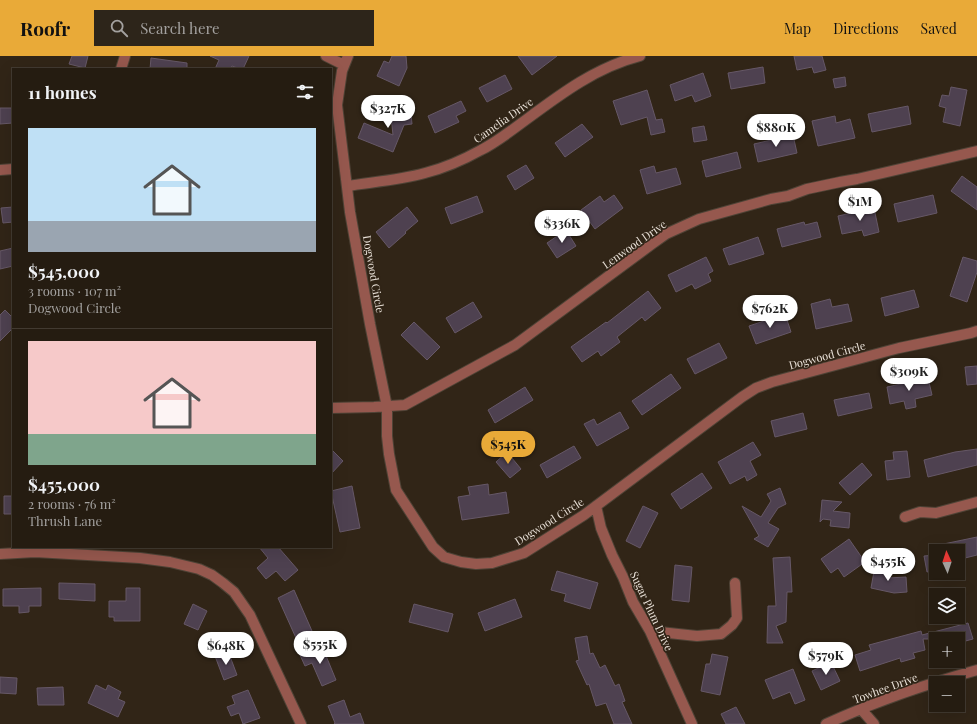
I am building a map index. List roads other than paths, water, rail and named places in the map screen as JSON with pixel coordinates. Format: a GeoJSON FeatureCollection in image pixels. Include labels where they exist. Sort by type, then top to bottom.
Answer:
{"type":"FeatureCollection","features":[{"type":"Feature","properties":{"kind":"street"},"geometry":{"type":"LineString","coordinates":[[121,68],[125,56]]}},
{"type":"Feature","properties":{"kind":"street"},"geometry":{"type":"LineString","coordinates":[[326,56],[346,61]]}},
{"type":"Feature","properties":{"kind":"street","name":"Camelia Drive"},"geometry":{"type":"LineString","coordinates":[[347,186],[424,173],[455,164],[483,150],[559,94],[585,78],[617,63],[640,56]]}},
{"type":"Feature","properties":{"kind":"street","name":"Dogwood Circle"},"geometry":{"type":"LineString","coordinates":[[346,61],[341,76],[337,105],[347,186],[370,324],[387,407],[387,436],[396,490],[433,547],[444,557],[461,562],[492,564],[524,553],[584,515],[727,407],[756,388],[772,382],[899,348],[977,331]]}},
{"type":"Feature","properties":{"kind":"street","name":"Lenwood Drive"},"geometry":{"type":"LineString","coordinates":[[332,408],[387,407],[405,405],[515,345],[652,244],[682,226],[699,219],[771,199],[788,196],[806,189],[857,179],[977,151]]}},
{"type":"Feature","properties":{"kind":"street"},"geometry":{"type":"LineString","coordinates":[[0,170],[12,168]]}},
{"type":"Feature","properties":{"kind":"street"},"geometry":{"type":"LineString","coordinates":[[905,517],[920,512],[936,513],[977,502]]}},
{"type":"Feature","properties":{"kind":"street","name":"Sugar Plum Drive"},"geometry":{"type":"LineString","coordinates":[[596,506],[601,528],[612,555],[623,576],[633,602],[650,631],[692,724]]}},
{"type":"Feature","properties":{"kind":"street"},"geometry":{"type":"LineString","coordinates":[[0,554],[35,552],[140,558],[170,562],[199,569],[212,575],[234,592],[250,615],[301,724]]}},
{"type":"Feature","properties":{"kind":"street"},"geometry":{"type":"LineString","coordinates":[[650,631],[697,636],[713,636],[720,634],[737,618],[735,583]]}},
{"type":"Feature","properties":{"kind":"street","name":"Towhee Drive"},"geometry":{"type":"LineString","coordinates":[[826,724],[861,709],[944,679],[977,670]]}},
{"type":"Feature","properties":{"kind":"street"},"geometry":{"type":"LineString","coordinates":[[861,709],[874,724]]}}]}
